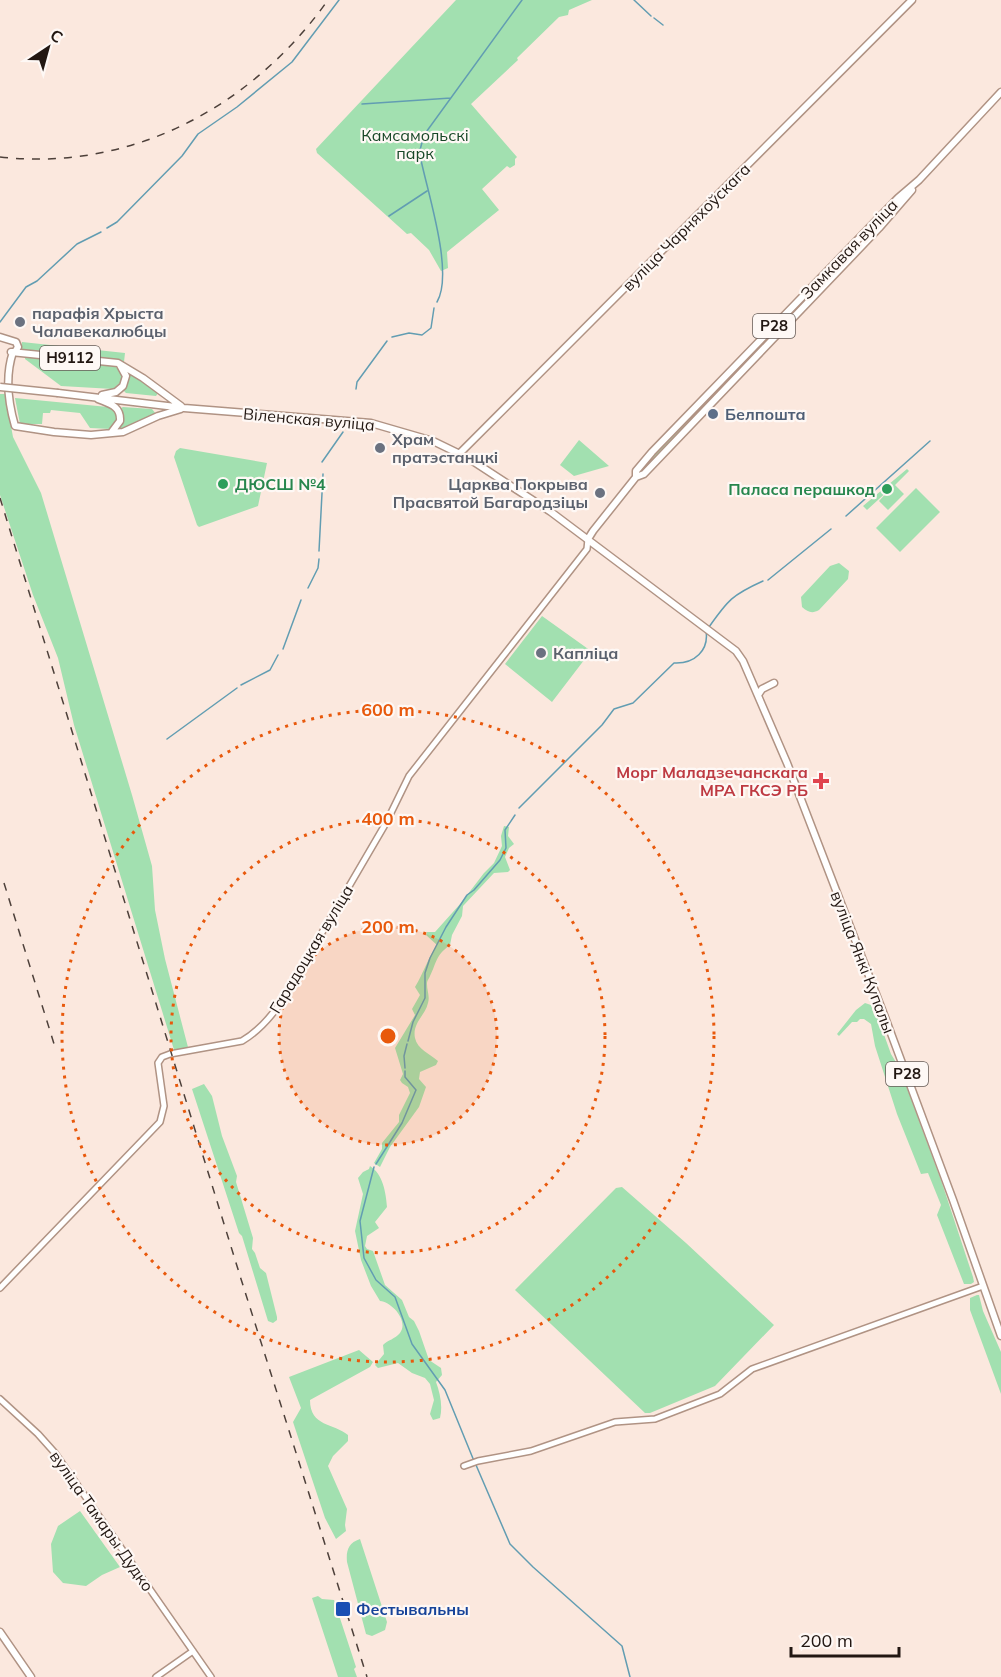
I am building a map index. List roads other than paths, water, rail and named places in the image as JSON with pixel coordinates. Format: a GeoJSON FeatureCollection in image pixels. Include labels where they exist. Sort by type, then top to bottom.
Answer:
{"type":"FeatureCollection","features":[{"type":"Feature","properties":{"kind":"main road","name":"вуліца Чарняхоўскага"},"geometry":{"type":"LineString","coordinates":[[460,453],[912,0]]}},
{"type":"Feature","properties":{"kind":"main road","name":"Замкавая вуліца"},"geometry":{"type":"LineString","coordinates":[[588,539],[636,477],[644,474],[893,214],[919,180],[1001,92]]}},
{"type":"Feature","properties":{"kind":"main road","name":"Замкавая вуліца"},"geometry":{"type":"LineString","coordinates":[[636,477],[636,471],[652,452],[898,198],[919,180]]}},
{"type":"Feature","properties":{"kind":"main road"},"geometry":{"type":"LineString","coordinates":[[765,336],[770,341]]}},
{"type":"Feature","properties":{"kind":"main road"},"geometry":{"type":"LineString","coordinates":[[6,339],[8,349],[15,352],[8,377],[9,398],[15,426],[91,435],[111,433],[131,429],[155,417],[184,408]]}},
{"type":"Feature","properties":{"kind":"main road","name":"Н9112"},"geometry":{"type":"LineString","coordinates":[[15,352],[118,363],[184,408]]}},
{"type":"Feature","properties":{"kind":"main road","name":"Н9112"},"geometry":{"type":"LineString","coordinates":[[93,396],[116,392],[123,386],[126,376],[118,363]]}},
{"type":"Feature","properties":{"kind":"main road","name":"Віленская вуліца"},"geometry":{"type":"LineString","coordinates":[[0,387],[184,408],[372,423],[433,441],[460,453],[525,494],[588,539]]}},
{"type":"Feature","properties":{"kind":"main road"},"geometry":{"type":"LineString","coordinates":[[93,396],[116,407],[120,412],[120,421],[111,433]]}},
{"type":"Feature","properties":{"kind":"main road","name":"вуліца Янкі Купалы"},"geometry":{"type":"LineString","coordinates":[[588,539],[715,634],[736,651],[743,661],[806,812],[886,1020],[1001,1336]]}},
{"type":"Feature","properties":{"kind":"main road"},"geometry":{"type":"LineString","coordinates":[[758,695],[762,688],[774,683]]}},
{"type":"Feature","properties":{"kind":"main road"},"geometry":{"type":"LineString","coordinates":[[0,1632],[31,1677]]}},
{"type":"Feature","properties":{"kind":"street","name":"Гарадоцкая вуліца"},"geometry":{"type":"LineString","coordinates":[[1,1284],[160,1122],[164,1106],[158,1063],[162,1057],[242,1041],[269,1020],[366,858],[409,776],[587,549],[588,539]]}},
{"type":"Feature","properties":{"kind":"street"},"geometry":{"type":"LineString","coordinates":[[464,1466],[478,1461],[531,1451],[615,1422],[651,1420],[663,1416],[720,1394],[752,1369],[983,1286]]}},
{"type":"Feature","properties":{"kind":"street","name":"вуліца Тамары Дудко"},"geometry":{"type":"LineString","coordinates":[[0,1399],[55,1453],[211,1677]]}},
{"type":"Feature","properties":{"kind":"street"},"geometry":{"type":"LineString","coordinates":[[156,1677],[193,1651]]}},
{"type":"Feature","properties":{"kind":"waterway"},"geometry":{"type":"LineString","coordinates":[[107,228],[117,222],[182,156],[198,134],[237,107],[292,62],[339,0]]}},
{"type":"Feature","properties":{"kind":"waterway"},"geometry":{"type":"LineString","coordinates":[[437,302],[443,272],[434,212],[421,160],[420,150],[424,135],[522,0]]}},
{"type":"Feature","properties":{"kind":"waterway"},"geometry":{"type":"LineString","coordinates":[[634,0],[651,16]]}},
{"type":"Feature","properties":{"kind":"waterway"},"geometry":{"type":"LineString","coordinates":[[654,18],[663,25]]}},
{"type":"Feature","properties":{"kind":"waterway"},"geometry":{"type":"LineString","coordinates":[[362,104],[451,98]]}},
{"type":"Feature","properties":{"kind":"waterway"},"geometry":{"type":"LineString","coordinates":[[389,216],[427,191]]}},
{"type":"Feature","properties":{"kind":"waterway"},"geometry":{"type":"LineString","coordinates":[[0,322],[26,287],[37,281],[77,244],[101,232]]}},
{"type":"Feature","properties":{"kind":"waterway"},"geometry":{"type":"LineString","coordinates":[[392,337],[409,333],[422,335],[431,328],[434,308]]}},
{"type":"Feature","properties":{"kind":"waterway"},"geometry":{"type":"LineString","coordinates":[[356,389],[357,382],[387,341]]}},
{"type":"Feature","properties":{"kind":"waterway"},"geometry":{"type":"LineString","coordinates":[[322,462],[343,432]]}},
{"type":"Feature","properties":{"kind":"waterway"},"geometry":{"type":"LineString","coordinates":[[846,516],[930,441]]}},
{"type":"Feature","properties":{"kind":"waterway"},"geometry":{"type":"LineString","coordinates":[[319,551],[323,474]]}},
{"type":"Feature","properties":{"kind":"waterway"},"geometry":{"type":"LineString","coordinates":[[768,580],[831,529]]}},
{"type":"Feature","properties":{"kind":"waterway"},"geometry":{"type":"LineString","coordinates":[[308,588],[318,568],[319,559]]}},
{"type":"Feature","properties":{"kind":"waterway"},"geometry":{"type":"LineString","coordinates":[[709,627],[732,599],[763,581]]}},
{"type":"Feature","properties":{"kind":"waterway"},"geometry":{"type":"LineString","coordinates":[[283,649],[301,600]]}},
{"type":"Feature","properties":{"kind":"waterway"},"geometry":{"type":"LineString","coordinates":[[519,808],[602,725],[614,709],[633,703],[674,663],[688,661],[699,654],[705,644],[706,631]]}},
{"type":"Feature","properties":{"kind":"waterway"},"geometry":{"type":"LineString","coordinates":[[241,685],[270,670],[278,655]]}},
{"type":"Feature","properties":{"kind":"waterway"},"geometry":{"type":"LineString","coordinates":[[167,739],[237,688]]}},
{"type":"Feature","properties":{"kind":"waterway"},"geometry":{"type":"LineString","coordinates":[[408,1041],[413,1022],[425,998],[425,973],[430,958],[446,927],[467,895],[500,860],[506,848],[505,830],[515,815]]}},
{"type":"Feature","properties":{"kind":"waterway"},"geometry":{"type":"LineString","coordinates":[[405,1068],[404,1056],[407,1044]]}},
{"type":"Feature","properties":{"kind":"waterway"},"geometry":{"type":"LineString","coordinates":[[376,1164],[402,1123],[416,1090],[405,1077],[405,1071]]}},
{"type":"Feature","properties":{"kind":"waterway"},"geometry":{"type":"LineString","coordinates":[[374,1167],[360,1221],[364,1258],[376,1280],[395,1297],[412,1344],[445,1390],[474,1461]]}},
{"type":"Feature","properties":{"kind":"waterway"},"geometry":{"type":"LineString","coordinates":[[476,1465],[510,1544],[622,1646],[630,1677]]}},
{"type":"Feature","properties":{"kind":"railway"},"geometry":{"type":"LineString","coordinates":[[0,157],[49,159],[96,154],[142,142],[185,124],[226,100],[264,71],[298,38],[328,0]]}},
{"type":"Feature","properties":{"kind":"railway"},"geometry":{"type":"LineString","coordinates":[[0,498],[241,1279],[367,1677]]}},
{"type":"Feature","properties":{"kind":"railway"},"geometry":{"type":"LineString","coordinates":[[4,883],[55,1047]]}},
{"type":"Feature","properties":{"kind":"place","name":"парафія Хрыста Чалавекалюбцы"},"geometry":{"type":"Point","coordinates":[20,322]}},
{"type":"Feature","properties":{"kind":"place","name":"Белпошта"},"geometry":{"type":"Point","coordinates":[713,414]}},
{"type":"Feature","properties":{"kind":"place","name":"Храм пратэстанцкі"},"geometry":{"type":"Point","coordinates":[380,448]}},
{"type":"Feature","properties":{"kind":"place","name":"ДЮСШ №4"},"geometry":{"type":"Point","coordinates":[223,484]}},
{"type":"Feature","properties":{"kind":"place","name":"Паласа перашкод"},"geometry":{"type":"Point","coordinates":[887,489]}},
{"type":"Feature","properties":{"kind":"place","name":"Царква Покрыва Прасвятой Багародзіцы"},"geometry":{"type":"Point","coordinates":[600,493]}},
{"type":"Feature","properties":{"kind":"place","name":"Капліца"},"geometry":{"type":"Point","coordinates":[541,653]}},
{"type":"Feature","properties":{"kind":"place","name":"Морг Маладзечанскага МРА ГКСЭ РБ"},"geometry":{"type":"Point","coordinates":[821,781]}},
{"type":"Feature","properties":{"kind":"place","name":"Фестывальны"},"geometry":{"type":"Point","coordinates":[343,1609]}},
{"type":"Feature","properties":{"kind":"park label","name":"Камсамольскі парк"},"geometry":{"type":"Point","coordinates":[415,144]}}]}
